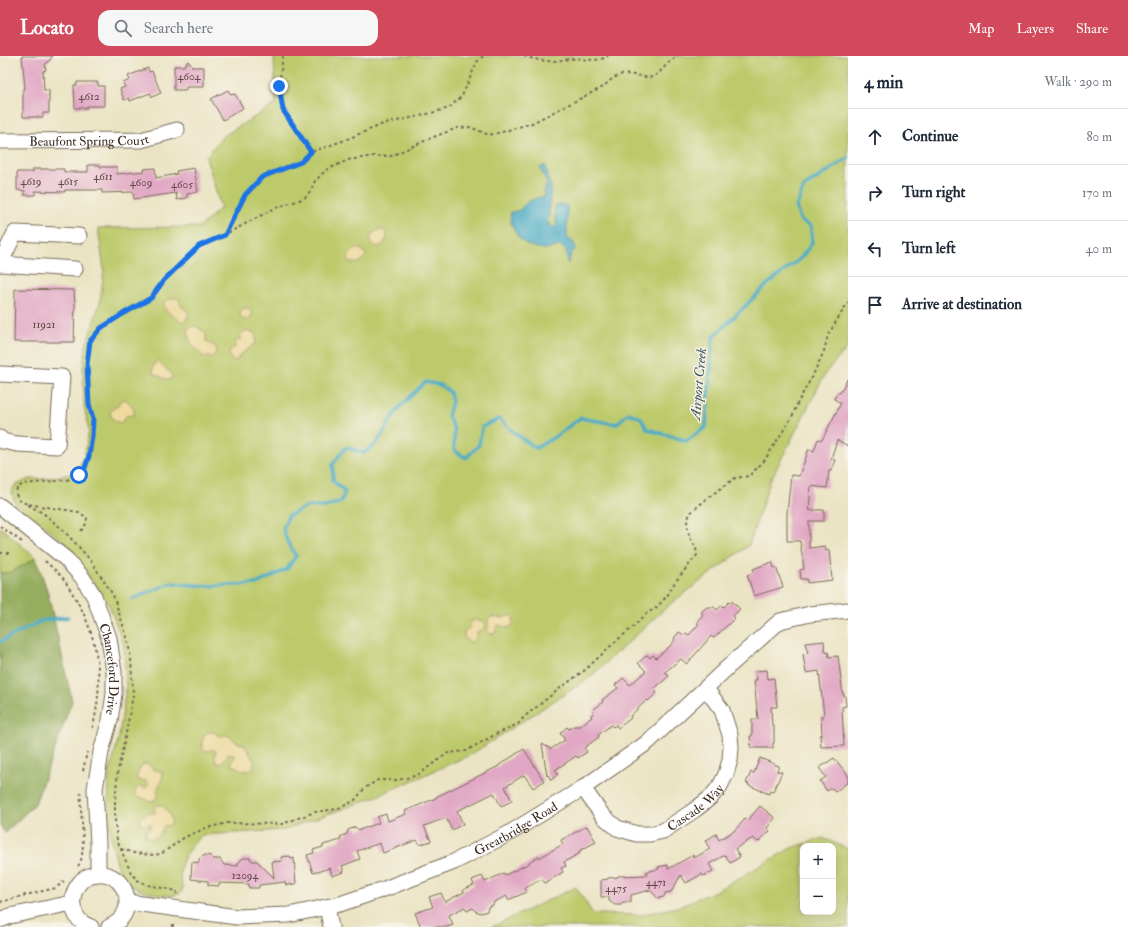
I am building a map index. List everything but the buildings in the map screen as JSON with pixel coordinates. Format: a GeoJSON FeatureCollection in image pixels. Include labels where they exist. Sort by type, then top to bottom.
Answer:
{"type":"FeatureCollection","features":[{"type":"Feature","properties":{"kind":"street","name":"Beaufont Spring Court"},"geometry":{"type":"LineString","coordinates":[[0,141],[141,140],[177,130]]}},
{"type":"Feature","properties":{"kind":"street"},"geometry":{"type":"LineString","coordinates":[[75,269],[0,264],[15,233],[79,236]]}},
{"type":"Feature","properties":{"kind":"street"},"geometry":{"type":"LineString","coordinates":[[0,374],[62,377],[57,446],[17,444],[2,441],[0,438]]}},
{"type":"Feature","properties":{"kind":"street","name":"Chanceford Drive"},"geometry":{"type":"LineString","coordinates":[[0,506],[66,559],[82,577],[94,596],[109,638],[114,672],[114,694],[110,720],[101,752],[96,789],[98,874]]}},
{"type":"Feature","properties":{"kind":"street","name":"Greatbridge Road"},"geometry":{"type":"LineString","coordinates":[[128,902],[237,918],[289,915],[326,907],[387,888],[454,862],[508,834],[583,788],[648,742],[728,667],[780,621],[810,614],[848,610]]}},
{"type":"Feature","properties":{"kind":"street","name":"Cascade Way"},"geometry":{"type":"LineString","coordinates":[[583,788],[603,816],[617,828],[637,834],[650,834],[663,831],[696,810],[711,798],[720,786],[726,774],[730,760],[731,747],[730,735],[722,710],[706,688]]}},
{"type":"Feature","properties":{"kind":"street"},"geometry":{"type":"LineString","coordinates":[[92,927],[88,926],[77,917],[72,903],[73,895],[77,886],[90,876],[98,874],[108,875],[116,879],[126,892],[128,902],[123,916],[117,923],[109,927]]}},
{"type":"Feature","properties":{"kind":"street"},"geometry":{"type":"LineString","coordinates":[[0,920],[10,916],[72,903]]}},
{"type":"Feature","properties":{"kind":"street"},"geometry":{"type":"LineString","coordinates":[[326,907],[331,927]]}},
{"type":"Feature","properties":{"kind":"path"},"geometry":{"type":"LineString","coordinates":[[283,56],[279,86],[283,110],[311,152]]}},
{"type":"Feature","properties":{"kind":"path"},"geometry":{"type":"LineString","coordinates":[[225,235],[245,195],[262,177],[301,162],[311,152],[384,124],[449,108],[462,96],[477,62],[483,56]]}},
{"type":"Feature","properties":{"kind":"path"},"geometry":{"type":"LineString","coordinates":[[524,56],[538,60],[554,61],[575,58],[592,61],[608,56]]}},
{"type":"Feature","properties":{"kind":"path"},"geometry":{"type":"LineString","coordinates":[[81,532],[86,524],[87,518],[80,512],[27,504],[19,500],[16,494],[17,488],[23,484],[67,480],[79,475],[85,468],[89,456],[93,419],[89,404],[87,364],[90,341],[101,328],[151,298],[164,280],[199,246],[225,235],[275,208],[306,197],[315,181],[326,170],[348,160],[374,156],[391,156],[458,128],[470,127],[489,135],[532,123],[603,87],[612,79],[622,74],[649,78],[658,74],[670,61],[678,56]]}},
{"type":"Feature","properties":{"kind":"path"},"geometry":{"type":"LineString","coordinates":[[121,849],[134,853],[152,855],[161,854],[185,837],[206,828],[228,823],[282,824],[315,812],[337,808],[354,800],[365,788],[378,780],[397,780],[419,774],[448,753],[466,752],[496,734],[518,724],[524,717],[559,688],[585,670],[615,642],[633,628],[646,614],[657,607],[667,596],[675,582],[697,555],[696,548],[689,536],[687,522],[690,513],[735,478],[749,476],[764,461],[792,417],[824,351],[828,335],[848,302]]}},
{"type":"Feature","properties":{"kind":"path"},"geometry":{"type":"LineString","coordinates":[[0,526],[24,543]]}},
{"type":"Feature","properties":{"kind":"path"},"geometry":{"type":"LineString","coordinates":[[0,553],[9,553]]}},
{"type":"Feature","properties":{"kind":"path"},"geometry":{"type":"LineString","coordinates":[[45,560],[61,576],[80,605],[91,630],[97,659],[99,682],[97,711],[92,731]]}},
{"type":"Feature","properties":{"kind":"path"},"geometry":{"type":"LineString","coordinates":[[83,775],[87,752]]}},
{"type":"Feature","properties":{"kind":"path"},"geometry":{"type":"LineString","coordinates":[[76,869],[80,864],[83,852],[82,790]]}},
{"type":"Feature","properties":{"kind":"path"},"geometry":{"type":"LineString","coordinates":[[0,902],[56,888],[66,880]]}},
{"type":"Feature","properties":{"kind":"green space"},"geometry":{"type":"Polygon","coordinates":[[[274,56],[848,56],[848,347],[826,372],[770,481],[749,545],[670,604],[588,679],[470,755],[375,797],[284,830],[202,835],[191,846],[181,866],[180,873],[183,888],[180,894],[169,896],[144,892],[129,884],[118,868],[112,843],[108,812],[109,775],[119,736],[126,688],[124,646],[110,607],[65,543],[42,524],[21,511],[14,501],[12,493],[14,486],[29,479],[41,479],[71,474],[77,469],[84,458],[89,431],[84,406],[83,367],[86,346],[100,302],[104,270],[98,228],[200,227],[221,208],[206,157],[223,136],[276,104],[274,56]]]}},
{"type":"Feature","properties":{"kind":"green space"},"geometry":{"type":"Polygon","coordinates":[[[0,527],[36,558],[33,562],[11,573],[0,573],[0,527]]]}},
{"type":"Feature","properties":{"kind":"green space"},"geometry":{"type":"Polygon","coordinates":[[[36,558],[48,593],[72,701],[35,804],[5,833],[0,825],[0,573],[11,572],[36,558]]]}},
{"type":"Feature","properties":{"kind":"green space"},"geometry":{"type":"Polygon","coordinates":[[[823,838],[834,843],[807,843],[823,838]]]}},
{"type":"Feature","properties":{"kind":"green space"},"geometry":{"type":"Polygon","coordinates":[[[836,844],[848,849],[848,927],[492,927],[576,887],[593,914],[640,915],[677,907],[718,890],[791,848],[800,845],[800,915],[836,915],[836,844]]]}},
{"type":"Feature","properties":{"kind":"sand"},"geometry":{"type":"Polygon","coordinates":[[[378,230],[384,230],[387,237],[384,243],[381,246],[375,246],[372,244],[370,238],[373,233],[378,230]]]}},
{"type":"Feature","properties":{"kind":"sand"},"geometry":{"type":"Polygon","coordinates":[[[354,249],[360,249],[366,254],[364,259],[360,262],[349,262],[349,255],[354,249]]]}},
{"type":"Feature","properties":{"kind":"sand"},"geometry":{"type":"Polygon","coordinates":[[[178,298],[182,307],[188,311],[186,320],[183,322],[173,316],[164,307],[164,303],[167,301],[178,298]]]}},
{"type":"Feature","properties":{"kind":"sand"},"geometry":{"type":"Polygon","coordinates":[[[244,308],[248,308],[252,314],[248,320],[244,320],[240,316],[240,312],[244,308]]]}},
{"type":"Feature","properties":{"kind":"sand"},"geometry":{"type":"Polygon","coordinates":[[[195,326],[206,333],[206,341],[216,348],[216,353],[212,357],[203,356],[192,345],[189,339],[188,329],[195,326]]]}},
{"type":"Feature","properties":{"kind":"sand"},"geometry":{"type":"Polygon","coordinates":[[[245,331],[254,333],[256,343],[240,355],[236,361],[233,361],[230,358],[229,351],[235,347],[235,342],[241,339],[241,334],[245,331]]]}},
{"type":"Feature","properties":{"kind":"sand"},"geometry":{"type":"Polygon","coordinates":[[[158,360],[162,366],[171,373],[172,377],[170,380],[153,373],[155,363],[158,360]]]}},
{"type":"Feature","properties":{"kind":"sand"},"geometry":{"type":"Polygon","coordinates":[[[125,399],[133,408],[134,414],[132,416],[127,415],[121,423],[117,422],[111,416],[110,412],[121,400],[125,399]]]}},
{"type":"Feature","properties":{"kind":"sand"},"geometry":{"type":"Polygon","coordinates":[[[511,615],[513,617],[512,626],[506,628],[500,625],[497,626],[495,633],[491,634],[488,632],[488,619],[492,617],[503,618],[511,615]]]}},
{"type":"Feature","properties":{"kind":"sand"},"geometry":{"type":"Polygon","coordinates":[[[471,621],[483,621],[484,629],[477,632],[476,638],[473,642],[471,642],[464,637],[464,632],[470,627],[471,621]]]}},
{"type":"Feature","properties":{"kind":"sand"},"geometry":{"type":"Polygon","coordinates":[[[208,732],[214,732],[218,736],[227,735],[238,743],[244,744],[254,761],[252,770],[244,771],[231,765],[231,762],[235,757],[234,755],[228,754],[221,763],[216,763],[216,751],[205,751],[202,747],[203,739],[208,732]]]}},
{"type":"Feature","properties":{"kind":"sand"},"geometry":{"type":"Polygon","coordinates":[[[143,764],[150,765],[152,769],[163,772],[158,788],[158,796],[153,802],[139,798],[135,794],[139,786],[145,788],[148,786],[146,781],[140,781],[136,778],[143,764]]]}},
{"type":"Feature","properties":{"kind":"sand"},"geometry":{"type":"Polygon","coordinates":[[[156,805],[162,805],[169,814],[171,825],[164,826],[158,837],[150,838],[146,836],[146,831],[151,827],[151,824],[142,825],[140,823],[140,819],[147,813],[155,813],[156,805]]]}},
{"type":"Feature","properties":{"kind":"water"},"geometry":{"type":"Polygon","coordinates":[[[545,165],[551,186],[547,221],[553,228],[557,225],[555,218],[555,206],[562,204],[567,206],[567,238],[573,241],[576,248],[572,253],[568,264],[566,251],[561,246],[545,249],[528,245],[518,237],[511,221],[511,212],[520,210],[531,200],[545,197],[544,191],[547,183],[540,168],[545,165]]]}},
{"type":"Feature","properties":{"kind":"waterway","name":"Airport Creek"},"geometry":{"type":"LineString","coordinates":[[132,599],[171,583],[206,586],[256,584],[287,569],[296,556],[288,543],[283,529],[288,516],[308,506],[324,507],[341,502],[345,491],[333,481],[333,464],[346,447],[364,453],[377,443],[397,410],[425,382],[440,385],[450,392],[452,402],[448,416],[454,429],[454,450],[466,458],[479,445],[482,427],[499,419],[517,435],[536,448],[556,436],[580,418],[616,424],[629,413],[641,418],[647,429],[687,441],[706,427],[713,337],[768,284],[801,258],[812,243],[811,226],[801,221],[796,208],[804,187],[848,158]]}},
{"type":"Feature","properties":{"kind":"waterway","name":"Airport Creek"},"geometry":{"type":"LineString","coordinates":[[0,642],[41,621],[68,617]]}},
{"type":"Feature","properties":{"kind":"route"},"geometry":{"type":"LineString","coordinates":[[79,475],[85,468],[89,456],[92,436],[93,419],[89,404],[87,364],[90,341],[101,328],[151,298],[164,280],[199,246],[225,235],[245,195],[262,177],[301,162],[311,152],[283,110],[279,86]]}}]}
